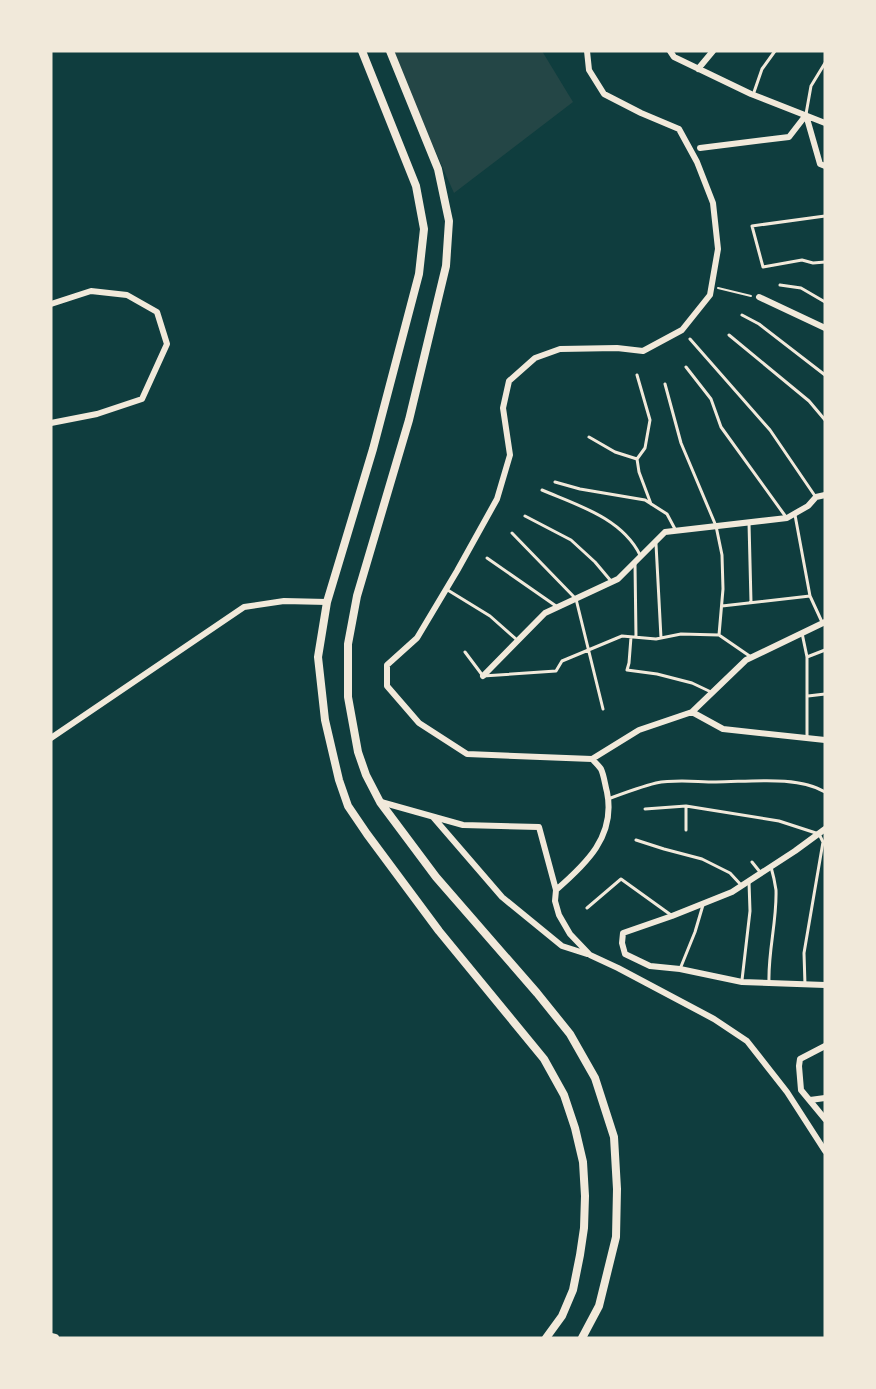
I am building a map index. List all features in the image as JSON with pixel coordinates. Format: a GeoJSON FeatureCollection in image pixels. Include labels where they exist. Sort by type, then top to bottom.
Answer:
{"type":"FeatureCollection","features":[{"type":"Feature","properties":{"kind":"main road"},"geometry":{"type":"LineString","coordinates":[[362,51],[416,186],[424,229],[419,274],[373,449],[327,602],[318,657],[325,720],[339,780],[348,806],[439,931],[544,1059],[564,1095],[584,1162],[584,1228],[573,1290],[562,1316],[546,1338]]}},
{"type":"Feature","properties":{"kind":"main road"},"geometry":{"type":"LineString","coordinates":[[390,51],[438,169],[449,220],[444,277],[409,420],[357,596],[348,644],[348,698],[358,752],[366,775],[380,802],[436,877],[570,1034],[595,1078],[614,1137],[617,1189],[616,1237],[599,1306],[582,1338]]}},
{"type":"Feature","properties":{"kind":"main road"},"geometry":{"type":"LineString","coordinates":[[51,1337],[55,1338]]}},
{"type":"Feature","properties":{"kind":"street"},"geometry":{"type":"LineString","coordinates":[[587,51],[589,70],[604,94],[679,129],[697,162],[713,203],[718,249],[710,295],[682,330],[644,351],[617,348],[560,349],[535,358],[509,381],[503,408],[510,455],[497,499],[417,638],[387,665],[387,687],[419,723],[467,754],[592,759],[639,730],[692,712],[746,660],[824,623]]}},
{"type":"Feature","properties":{"kind":"street"},"geometry":{"type":"LineString","coordinates":[[670,51],[674,57],[753,95],[825,121]]}},
{"type":"Feature","properties":{"kind":"street"},"geometry":{"type":"LineString","coordinates":[[698,69],[713,51]]}},
{"type":"Feature","properties":{"kind":"street"},"geometry":{"type":"LineString","coordinates":[[700,148],[789,136],[806,115]]}},
{"type":"Feature","properties":{"kind":"street"},"geometry":{"type":"LineString","coordinates":[[806,115],[820,164],[825,166]]}},
{"type":"Feature","properties":{"kind":"street"},"geometry":{"type":"LineString","coordinates":[[51,303],[91,291],[127,296],[157,312],[167,344],[142,399],[97,414],[51,423]]}},
{"type":"Feature","properties":{"kind":"street"},"geometry":{"type":"LineString","coordinates":[[759,297],[825,328]]}},
{"type":"Feature","properties":{"kind":"street"},"geometry":{"type":"LineString","coordinates":[[483,676],[545,613],[618,579],[665,532],[787,518],[808,506],[816,497],[825,495]]}},
{"type":"Feature","properties":{"kind":"street"},"geometry":{"type":"LineString","coordinates":[[51,738],[244,607],[284,601],[327,602]]}},
{"type":"Feature","properties":{"kind":"street"},"geometry":{"type":"LineString","coordinates":[[692,712],[723,729],[825,740]]}},
{"type":"Feature","properties":{"kind":"street"},"geometry":{"type":"LineString","coordinates":[[556,890],[581,868],[604,836],[609,812],[608,799],[602,770],[592,759]]}},
{"type":"Feature","properties":{"kind":"street"},"geometry":{"type":"LineString","coordinates":[[380,802],[463,825],[539,826],[556,890],[555,900],[559,915],[570,934],[590,955]]}},
{"type":"Feature","properties":{"kind":"street"},"geometry":{"type":"LineString","coordinates":[[432,816],[502,897],[562,945],[618,968],[714,1019],[747,1041],[787,1092],[825,1151]]}},
{"type":"Feature","properties":{"kind":"street"},"geometry":{"type":"LineString","coordinates":[[822,832],[732,892],[623,933],[622,943],[625,954],[650,966],[680,969],[742,982],[825,985]]}},
{"type":"Feature","properties":{"kind":"street"},"geometry":{"type":"LineString","coordinates":[[825,1046],[800,1059],[799,1066],[801,1090],[825,1119]]}},
{"type":"Feature","properties":{"kind":"street"},"geometry":{"type":"LineString","coordinates":[[810,1100],[825,1098]]}},
{"type":"Feature","properties":{"kind":"lane"},"geometry":{"type":"LineString","coordinates":[[753,95],[762,69],[775,51]]}},
{"type":"Feature","properties":{"kind":"lane"},"geometry":{"type":"LineString","coordinates":[[806,115],[811,86],[825,63]]}},
{"type":"Feature","properties":{"kind":"lane"},"geometry":{"type":"LineString","coordinates":[[825,216],[752,226],[763,267],[802,260],[813,263],[825,262]]}},
{"type":"Feature","properties":{"kind":"lane"},"geometry":{"type":"LineString","coordinates":[[780,285],[801,288],[825,302]]}},
{"type":"Feature","properties":{"kind":"lane"},"geometry":{"type":"LineString","coordinates":[[742,315],[759,324],[825,375]]}},
{"type":"Feature","properties":{"kind":"lane"},"geometry":{"type":"LineString","coordinates":[[729,335],[809,401],[825,420]]}},
{"type":"Feature","properties":{"kind":"lane"},"geometry":{"type":"LineString","coordinates":[[690,339],[770,430],[816,497]]}},
{"type":"Feature","properties":{"kind":"lane"},"geometry":{"type":"LineString","coordinates":[[686,367],[711,399],[721,427],[787,518]]}},
{"type":"Feature","properties":{"kind":"lane"},"geometry":{"type":"LineString","coordinates":[[637,375],[650,420],[645,448],[637,459],[639,472],[651,504]]}},
{"type":"Feature","properties":{"kind":"lane"},"geometry":{"type":"LineString","coordinates":[[665,384],[681,443],[716,526],[722,555],[723,589],[719,636]]}},
{"type":"Feature","properties":{"kind":"lane"},"geometry":{"type":"LineString","coordinates":[[589,437],[615,452],[637,459]]}},
{"type":"Feature","properties":{"kind":"lane"},"geometry":{"type":"LineString","coordinates":[[555,482],[580,489],[645,500],[667,514],[676,531]]}},
{"type":"Feature","properties":{"kind":"lane"},"geometry":{"type":"LineString","coordinates":[[542,490],[594,512],[615,526],[634,545],[640,557]]}},
{"type":"Feature","properties":{"kind":"lane"},"geometry":{"type":"LineString","coordinates":[[795,513],[810,596],[824,623]]}},
{"type":"Feature","properties":{"kind":"lane"},"geometry":{"type":"LineString","coordinates":[[525,516],[571,540],[595,562],[612,582]]}},
{"type":"Feature","properties":{"kind":"lane"},"geometry":{"type":"LineString","coordinates":[[749,523],[751,603]]}},
{"type":"Feature","properties":{"kind":"lane"},"geometry":{"type":"LineString","coordinates":[[512,533],[576,599],[603,709]]}},
{"type":"Feature","properties":{"kind":"lane"},"geometry":{"type":"LineString","coordinates":[[655,542],[661,638]]}},
{"type":"Feature","properties":{"kind":"lane"},"geometry":{"type":"LineString","coordinates":[[487,558],[557,608]]}},
{"type":"Feature","properties":{"kind":"lane"},"geometry":{"type":"LineString","coordinates":[[634,563],[636,637]]}},
{"type":"Feature","properties":{"kind":"lane"},"geometry":{"type":"LineString","coordinates":[[446,589],[490,616],[518,641]]}},
{"type":"Feature","properties":{"kind":"lane"},"geometry":{"type":"LineString","coordinates":[[722,606],[810,596]]}},
{"type":"Feature","properties":{"kind":"lane"},"geometry":{"type":"LineString","coordinates":[[802,633],[807,657],[807,738]]}},
{"type":"Feature","properties":{"kind":"lane"},"geometry":{"type":"LineString","coordinates":[[465,652],[483,676],[556,671],[562,661],[622,636],[661,638],[681,634],[719,636],[752,658]]}},
{"type":"Feature","properties":{"kind":"lane"},"geometry":{"type":"LineString","coordinates":[[631,637],[627,670],[657,674],[692,683],[712,693]]}},
{"type":"Feature","properties":{"kind":"lane"},"geometry":{"type":"LineString","coordinates":[[807,657],[825,650]]}},
{"type":"Feature","properties":{"kind":"lane"},"geometry":{"type":"LineString","coordinates":[[808,696],[825,694]]}},
{"type":"Feature","properties":{"kind":"lane"},"geometry":{"type":"LineString","coordinates":[[608,799],[657,783],[678,780],[788,782],[817,786],[825,792]]}},
{"type":"Feature","properties":{"kind":"lane"},"geometry":{"type":"LineString","coordinates":[[645,809],[686,806],[779,821],[822,832],[823,842],[804,953],[805,985]]}},
{"type":"Feature","properties":{"kind":"lane"},"geometry":{"type":"LineString","coordinates":[[686,806],[686,830]]}},
{"type":"Feature","properties":{"kind":"lane"},"geometry":{"type":"LineString","coordinates":[[636,840],[702,859],[730,873],[742,886]]}},
{"type":"Feature","properties":{"kind":"lane"},"geometry":{"type":"LineString","coordinates":[[752,862],[761,873]]}},
{"type":"Feature","properties":{"kind":"lane"},"geometry":{"type":"LineString","coordinates":[[769,984],[768,966],[774,930],[776,889],[771,867]]}},
{"type":"Feature","properties":{"kind":"lane"},"geometry":{"type":"LineString","coordinates":[[587,908],[621,879],[672,916]]}},
{"type":"Feature","properties":{"kind":"lane"},"geometry":{"type":"LineString","coordinates":[[742,982],[750,910],[749,880]]}},
{"type":"Feature","properties":{"kind":"lane"},"geometry":{"type":"LineString","coordinates":[[680,969],[704,903]]}},
{"type":"Feature","properties":{"kind":"path"},"geometry":{"type":"LineString","coordinates":[[711,286],[759,297]]}},
{"type":"Feature","properties":{"kind":"shaded area"},"geometry":{"type":"Polygon","coordinates":[[[391,51],[542,51],[573,102],[454,193],[391,51]]]}}]}
